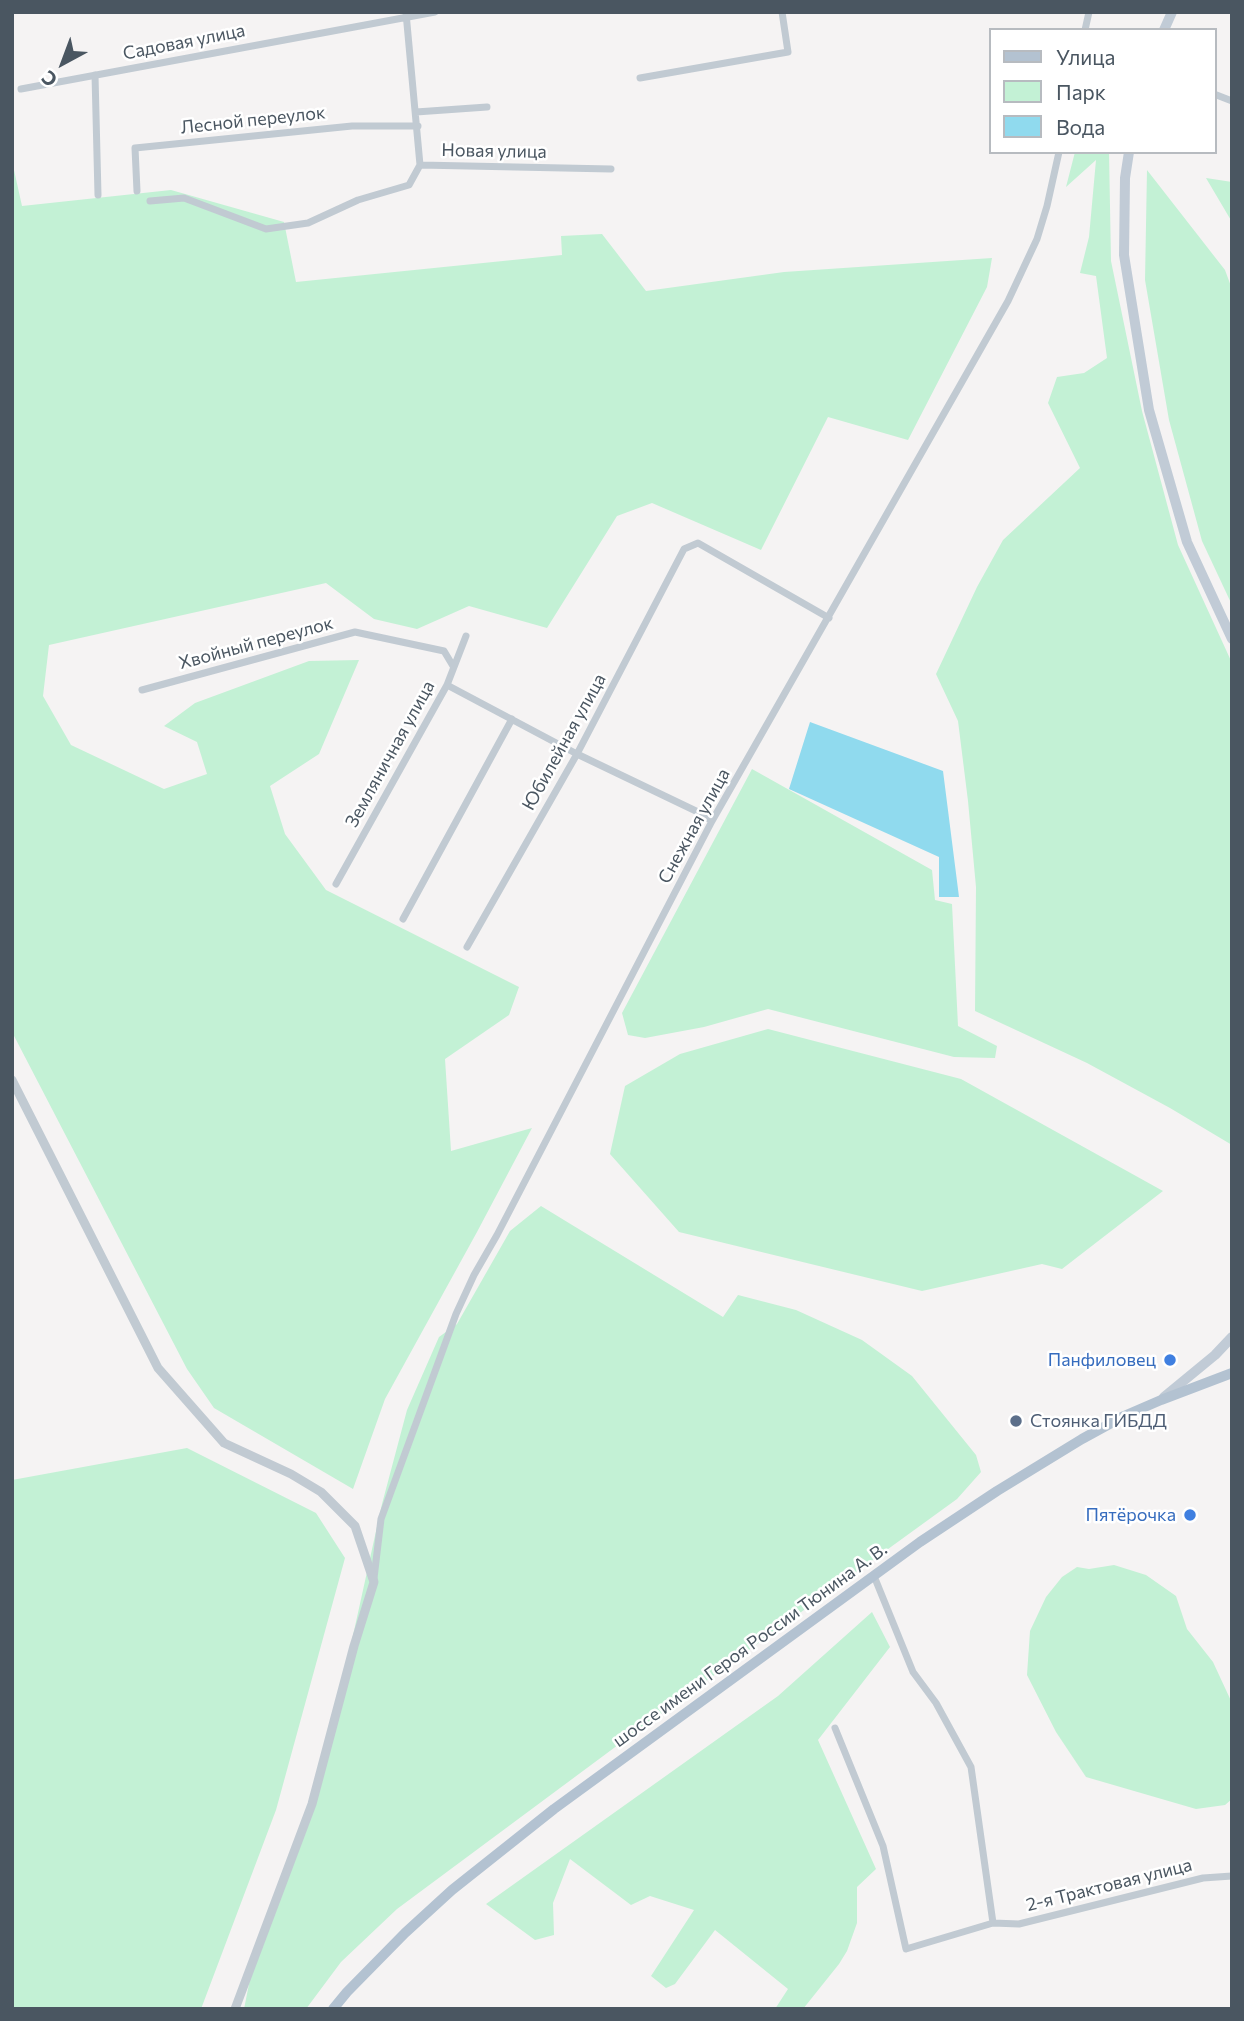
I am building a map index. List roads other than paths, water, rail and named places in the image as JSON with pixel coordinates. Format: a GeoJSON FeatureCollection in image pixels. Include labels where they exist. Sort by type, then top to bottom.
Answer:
{"type":"FeatureCollection","features":[{"type":"Feature","properties":{"kind":"main road"},"geometry":{"type":"LineString","coordinates":[[1165,28],[1172,12]]}},
{"type":"Feature","properties":{"kind":"main road"},"geometry":{"type":"LineString","coordinates":[[1129,154],[1125,178],[1125,255],[1149,410],[1187,542],[1232,639]]}},
{"type":"Feature","properties":{"kind":"main road"},"geometry":{"type":"LineString","coordinates":[[1161,1400],[1232,1337]]}},
{"type":"Feature","properties":{"kind":"main road","name":"шоссе имени Героя России Тюнина А. В."},"geometry":{"type":"LineString","coordinates":[[333,2009],[405,1933],[452,1890],[554,1809],[873,1576],[997,1491],[1082,1439],[1161,1400],[1232,1373]]}},
{"type":"Feature","properties":{"kind":"street","name":"Садовая улица"},"geometry":{"type":"LineString","coordinates":[[21,89],[406,14],[435,12]]}},
{"type":"Feature","properties":{"kind":"street"},"geometry":{"type":"LineString","coordinates":[[640,78],[788,52],[782,12]]}},
{"type":"Feature","properties":{"kind":"street"},"geometry":{"type":"LineString","coordinates":[[406,14],[420,165]]}},
{"type":"Feature","properties":{"kind":"street"},"geometry":{"type":"LineString","coordinates":[[95,75],[98,195]]}},
{"type":"Feature","properties":{"kind":"street"},"geometry":{"type":"LineString","coordinates":[[416,113],[487,107]]}},
{"type":"Feature","properties":{"kind":"street","name":"Лесной переулок"},"geometry":{"type":"LineString","coordinates":[[136,191],[135,148],[352,126],[418,126]]}},
{"type":"Feature","properties":{"kind":"street","name":"Снежная улица"},"geometry":{"type":"LineString","coordinates":[[373,1582],[381,1519],[456,1314],[474,1275],[712,821],[830,618],[1008,301],[1037,240],[1059,154]]}},
{"type":"Feature","properties":{"kind":"street","name":"Новая улица"},"geometry":{"type":"LineString","coordinates":[[150,201],[184,198],[266,229],[308,223],[358,200],[409,185],[420,165],[611,169]]}},
{"type":"Feature","properties":{"kind":"street","name":"Юбилейная улица"},"geometry":{"type":"LineString","coordinates":[[467,947],[577,754],[684,549],[698,544],[830,618]]}},
{"type":"Feature","properties":{"kind":"street","name":"Хвойный переулок"},"geometry":{"type":"LineString","coordinates":[[142,690],[355,632],[444,651],[453,666]]}},
{"type":"Feature","properties":{"kind":"street","name":"Земляничная улица"},"geometry":{"type":"LineString","coordinates":[[336,884],[447,685],[466,636]]}},
{"type":"Feature","properties":{"kind":"street"},"geometry":{"type":"LineString","coordinates":[[447,685],[712,821]]}},
{"type":"Feature","properties":{"kind":"street"},"geometry":{"type":"LineString","coordinates":[[403,919],[512,719]]}},
{"type":"Feature","properties":{"kind":"street"},"geometry":{"type":"LineString","coordinates":[[12,1080],[158,1368],[224,1443],[321,1492],[355,1526],[373,1582],[312,1804],[235,2009]]}},
{"type":"Feature","properties":{"kind":"street"},"geometry":{"type":"LineString","coordinates":[[873,1576],[913,1672],[936,1703],[971,1766],[993,1923]]}},
{"type":"Feature","properties":{"kind":"street","name":"2-я Трактовая улица"},"geometry":{"type":"LineString","coordinates":[[835,1728],[883,1846],[906,1948],[993,1923],[1019,1924],[1203,1878],[1232,1876]]}},
{"type":"Feature","properties":{"kind":"water"},"geometry":{"type":"Polygon","coordinates":[[[810,722],[943,771],[959,897],[939,897],[939,857],[789,789],[810,722]]]}},
{"type":"Feature","properties":{"kind":"place","name":"Панфиловец"},"geometry":{"type":"Point","coordinates":[1170,1360]}},
{"type":"Feature","properties":{"kind":"place","name":"Стоянка ГИБДД"},"geometry":{"type":"Point","coordinates":[1016,1421]}},
{"type":"Feature","properties":{"kind":"place","name":"Пятёрочка"},"geometry":{"type":"Point","coordinates":[1190,1515]}}]}
